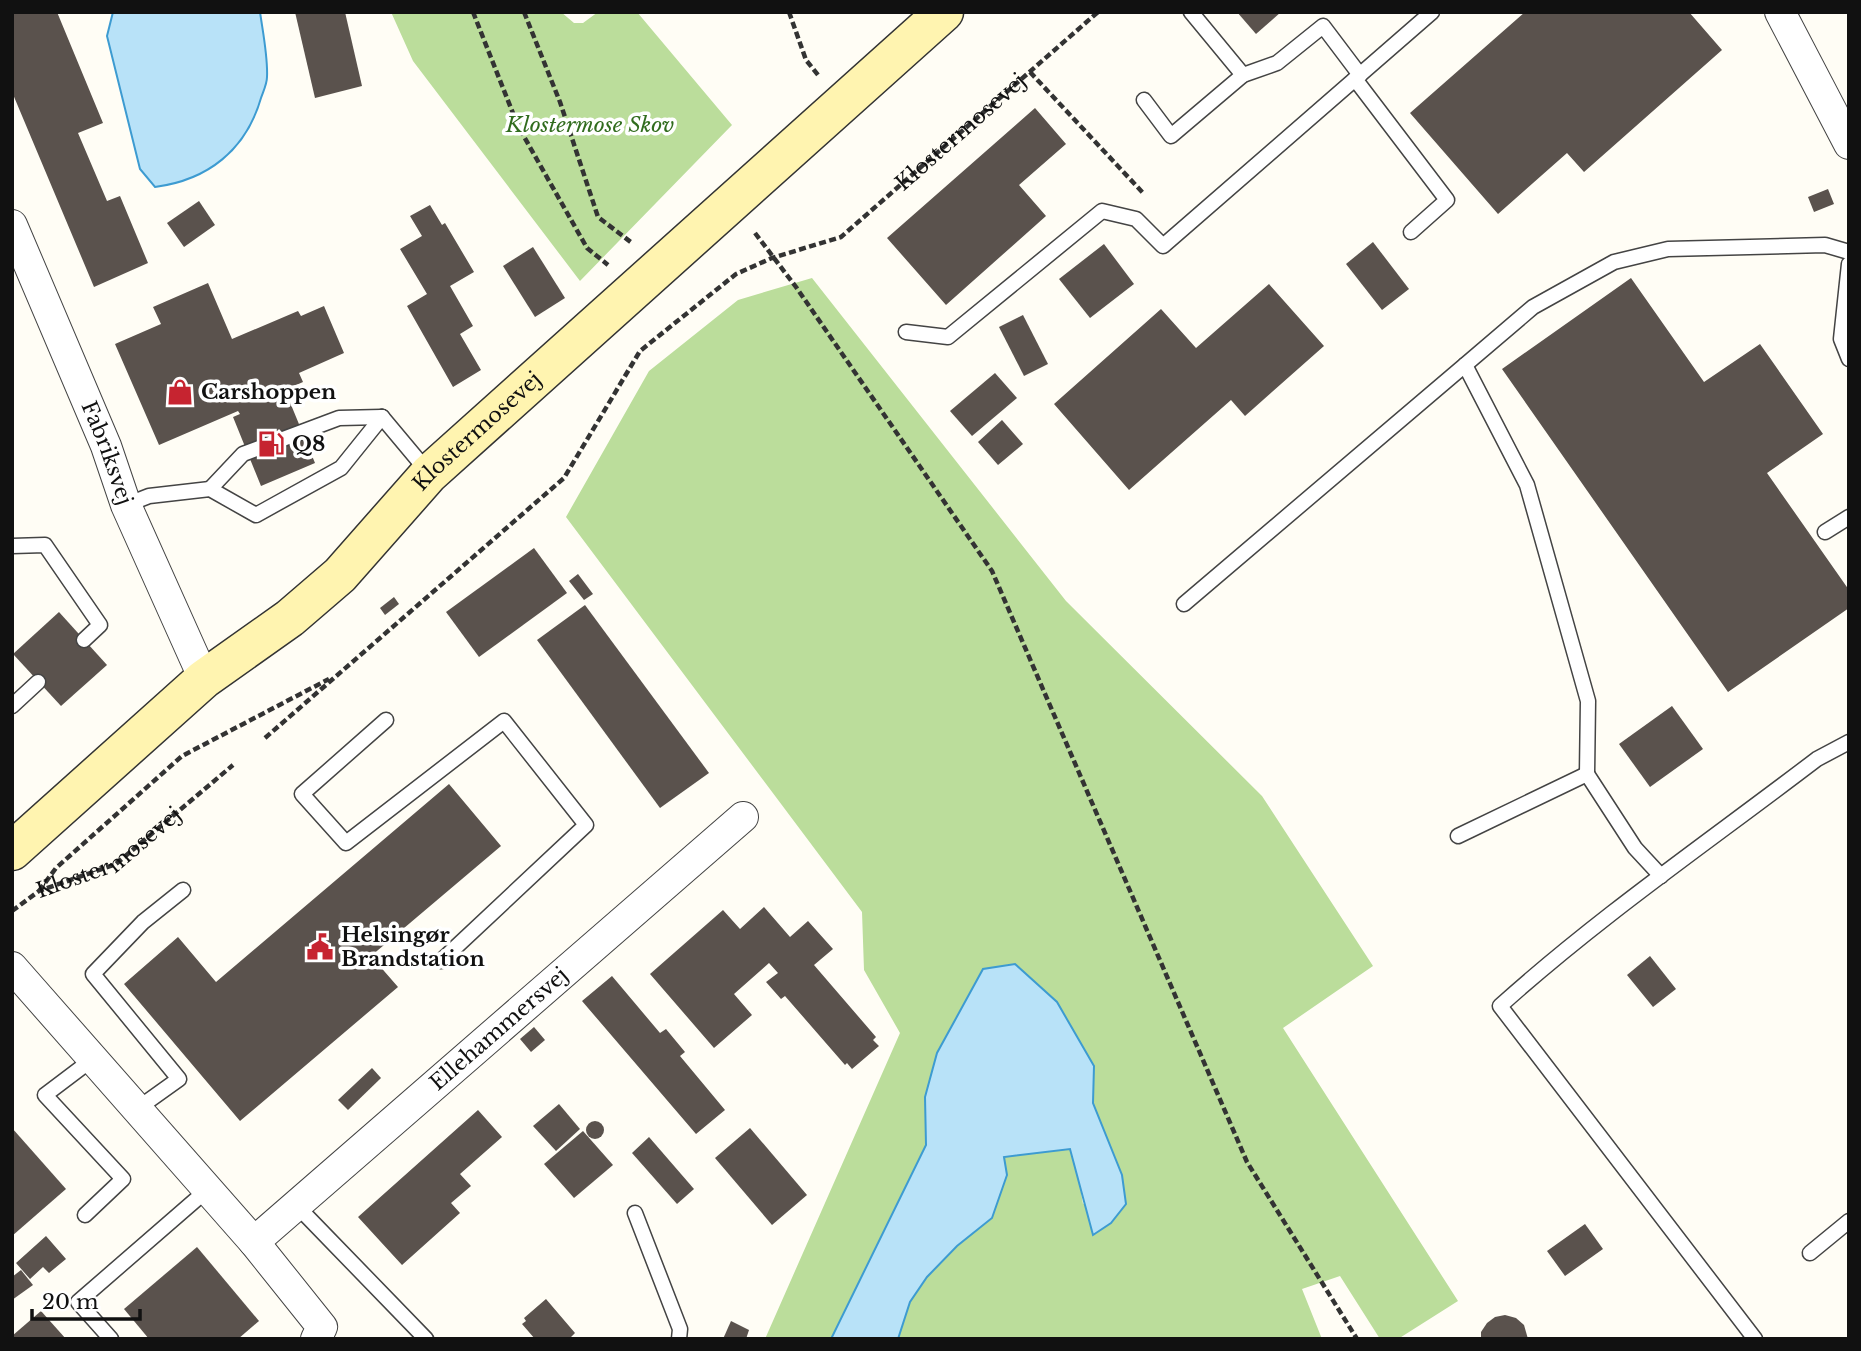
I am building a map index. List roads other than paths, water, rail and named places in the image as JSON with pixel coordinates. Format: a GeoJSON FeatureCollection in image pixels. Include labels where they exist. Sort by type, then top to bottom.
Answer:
{"type":"FeatureCollection","features":[{"type":"Feature","properties":{"kind":"main road","name":"Klostermosevej"},"geometry":{"type":"LineString","coordinates":[[12,851],[204,679],[290,618],[340,575],[429,474],[944,12]]}},
{"type":"Feature","properties":{"kind":"street"},"geometry":{"type":"LineString","coordinates":[[1780,12],[1849,144]]}},
{"type":"Feature","properties":{"kind":"street","name":"Fabriksvej"},"geometry":{"type":"LineString","coordinates":[[12,225],[106,446],[126,505],[204,679]]}},
{"type":"Feature","properties":{"kind":"street","name":"Ellehammersvej"},"geometry":{"type":"LineString","coordinates":[[254,1242],[743,817]]}},
{"type":"Feature","properties":{"kind":"street"},"geometry":{"type":"LineString","coordinates":[[12,967],[254,1242],[322,1327],[316,1339]]}},
{"type":"Feature","properties":{"kind":"lane"},"geometry":{"type":"LineString","coordinates":[[1191,12],[1242,75]]}},
{"type":"Feature","properties":{"kind":"lane"},"geometry":{"type":"LineString","coordinates":[[906,332],[948,337],[1102,211],[1136,219],[1163,246],[1432,12]]}},
{"type":"Feature","properties":{"kind":"lane"},"geometry":{"type":"LineString","coordinates":[[1144,100],[1171,136],[1242,75],[1277,63],[1323,26],[1447,200],[1410,232]]}},
{"type":"Feature","properties":{"kind":"lane"},"geometry":{"type":"LineString","coordinates":[[1184,604],[1533,307],[1614,262],[1668,249],[1825,245],[1849,252]]}},
{"type":"Feature","properties":{"kind":"lane"},"geometry":{"type":"LineString","coordinates":[[1849,264],[1841,339],[1849,359]]}},
{"type":"Feature","properties":{"kind":"lane"},"geometry":{"type":"LineString","coordinates":[[1465,365],[1527,485],[1588,701],[1587,774],[1635,848],[1661,876]]}},
{"type":"Feature","properties":{"kind":"lane"},"geometry":{"type":"LineString","coordinates":[[126,505],[149,496],[211,489],[256,515],[341,468],[382,417]]}},
{"type":"Feature","properties":{"kind":"lane"},"geometry":{"type":"LineString","coordinates":[[211,489],[243,454],[339,418],[382,417]]}},
{"type":"Feature","properties":{"kind":"lane"},"geometry":{"type":"LineString","coordinates":[[382,417],[429,474]]}},
{"type":"Feature","properties":{"kind":"lane"},"geometry":{"type":"LineString","coordinates":[[1825,532],[1849,517]]}},
{"type":"Feature","properties":{"kind":"lane"},"geometry":{"type":"LineString","coordinates":[[12,546],[44,545],[100,625],[84,640]]}},
{"type":"Feature","properties":{"kind":"lane"},"geometry":{"type":"LineString","coordinates":[[12,706],[38,682]]}},
{"type":"Feature","properties":{"kind":"lane"},"geometry":{"type":"LineString","coordinates":[[386,720],[302,794],[346,843],[504,721],[586,825],[441,961]]}},
{"type":"Feature","properties":{"kind":"lane"},"geometry":{"type":"LineString","coordinates":[[1755,1339],[1500,1006],[1535,974],[1661,876],[1817,759],[1849,742]]}},
{"type":"Feature","properties":{"kind":"lane"},"geometry":{"type":"LineString","coordinates":[[1458,836],[1587,774]]}},
{"type":"Feature","properties":{"kind":"lane"},"geometry":{"type":"LineString","coordinates":[[137,1109],[178,1079],[93,974],[143,922],[183,890]]}},
{"type":"Feature","properties":{"kind":"lane"},"geometry":{"type":"LineString","coordinates":[[85,1215],[123,1180],[45,1095],[94,1058]]}},
{"type":"Feature","properties":{"kind":"lane"},"geometry":{"type":"LineString","coordinates":[[111,1339],[78,1302],[207,1190]]}},
{"type":"Feature","properties":{"kind":"lane"},"geometry":{"type":"LineString","coordinates":[[297,1206],[426,1339]]}},
{"type":"Feature","properties":{"kind":"lane"},"geometry":{"type":"LineString","coordinates":[[635,1213],[680,1329],[679,1339]]}},
{"type":"Feature","properties":{"kind":"lane"},"geometry":{"type":"LineString","coordinates":[[1810,1253],[1849,1221]]}},
{"type":"Feature","properties":{"kind":"water"},"geometry":{"type":"Polygon","coordinates":[[[113,12],[260,12],[267,61],[265,88],[246,133],[235,147],[208,169],[192,177],[155,187],[140,169],[107,36],[113,12]]]}},
{"type":"Feature","properties":{"kind":"water"},"geometry":{"type":"Polygon","coordinates":[[[1015,964],[1057,1002],[1094,1066],[1093,1103],[1122,1175],[1126,1204],[1111,1223],[1093,1235],[1070,1149],[1004,1157],[1007,1175],[992,1218],[957,1246],[927,1277],[910,1302],[898,1339],[831,1339],[926,1145],[925,1097],[937,1053],[983,969],[1015,964]]]}},
{"type":"Feature","properties":{"kind":"place","name":"Carshoppen"},"geometry":{"type":"Point","coordinates":[180,392]}},
{"type":"Feature","properties":{"kind":"place","name":"Q8"},"geometry":{"type":"Point","coordinates":[271,444]}},
{"type":"Feature","properties":{"kind":"place","name":"Helsingør Brandstation"},"geometry":{"type":"Point","coordinates":[320,947]}},
{"type":"Feature","properties":{"kind":"park label","name":"Klostermose Skov"},"geometry":{"type":"Point","coordinates":[590,125]}}]}
